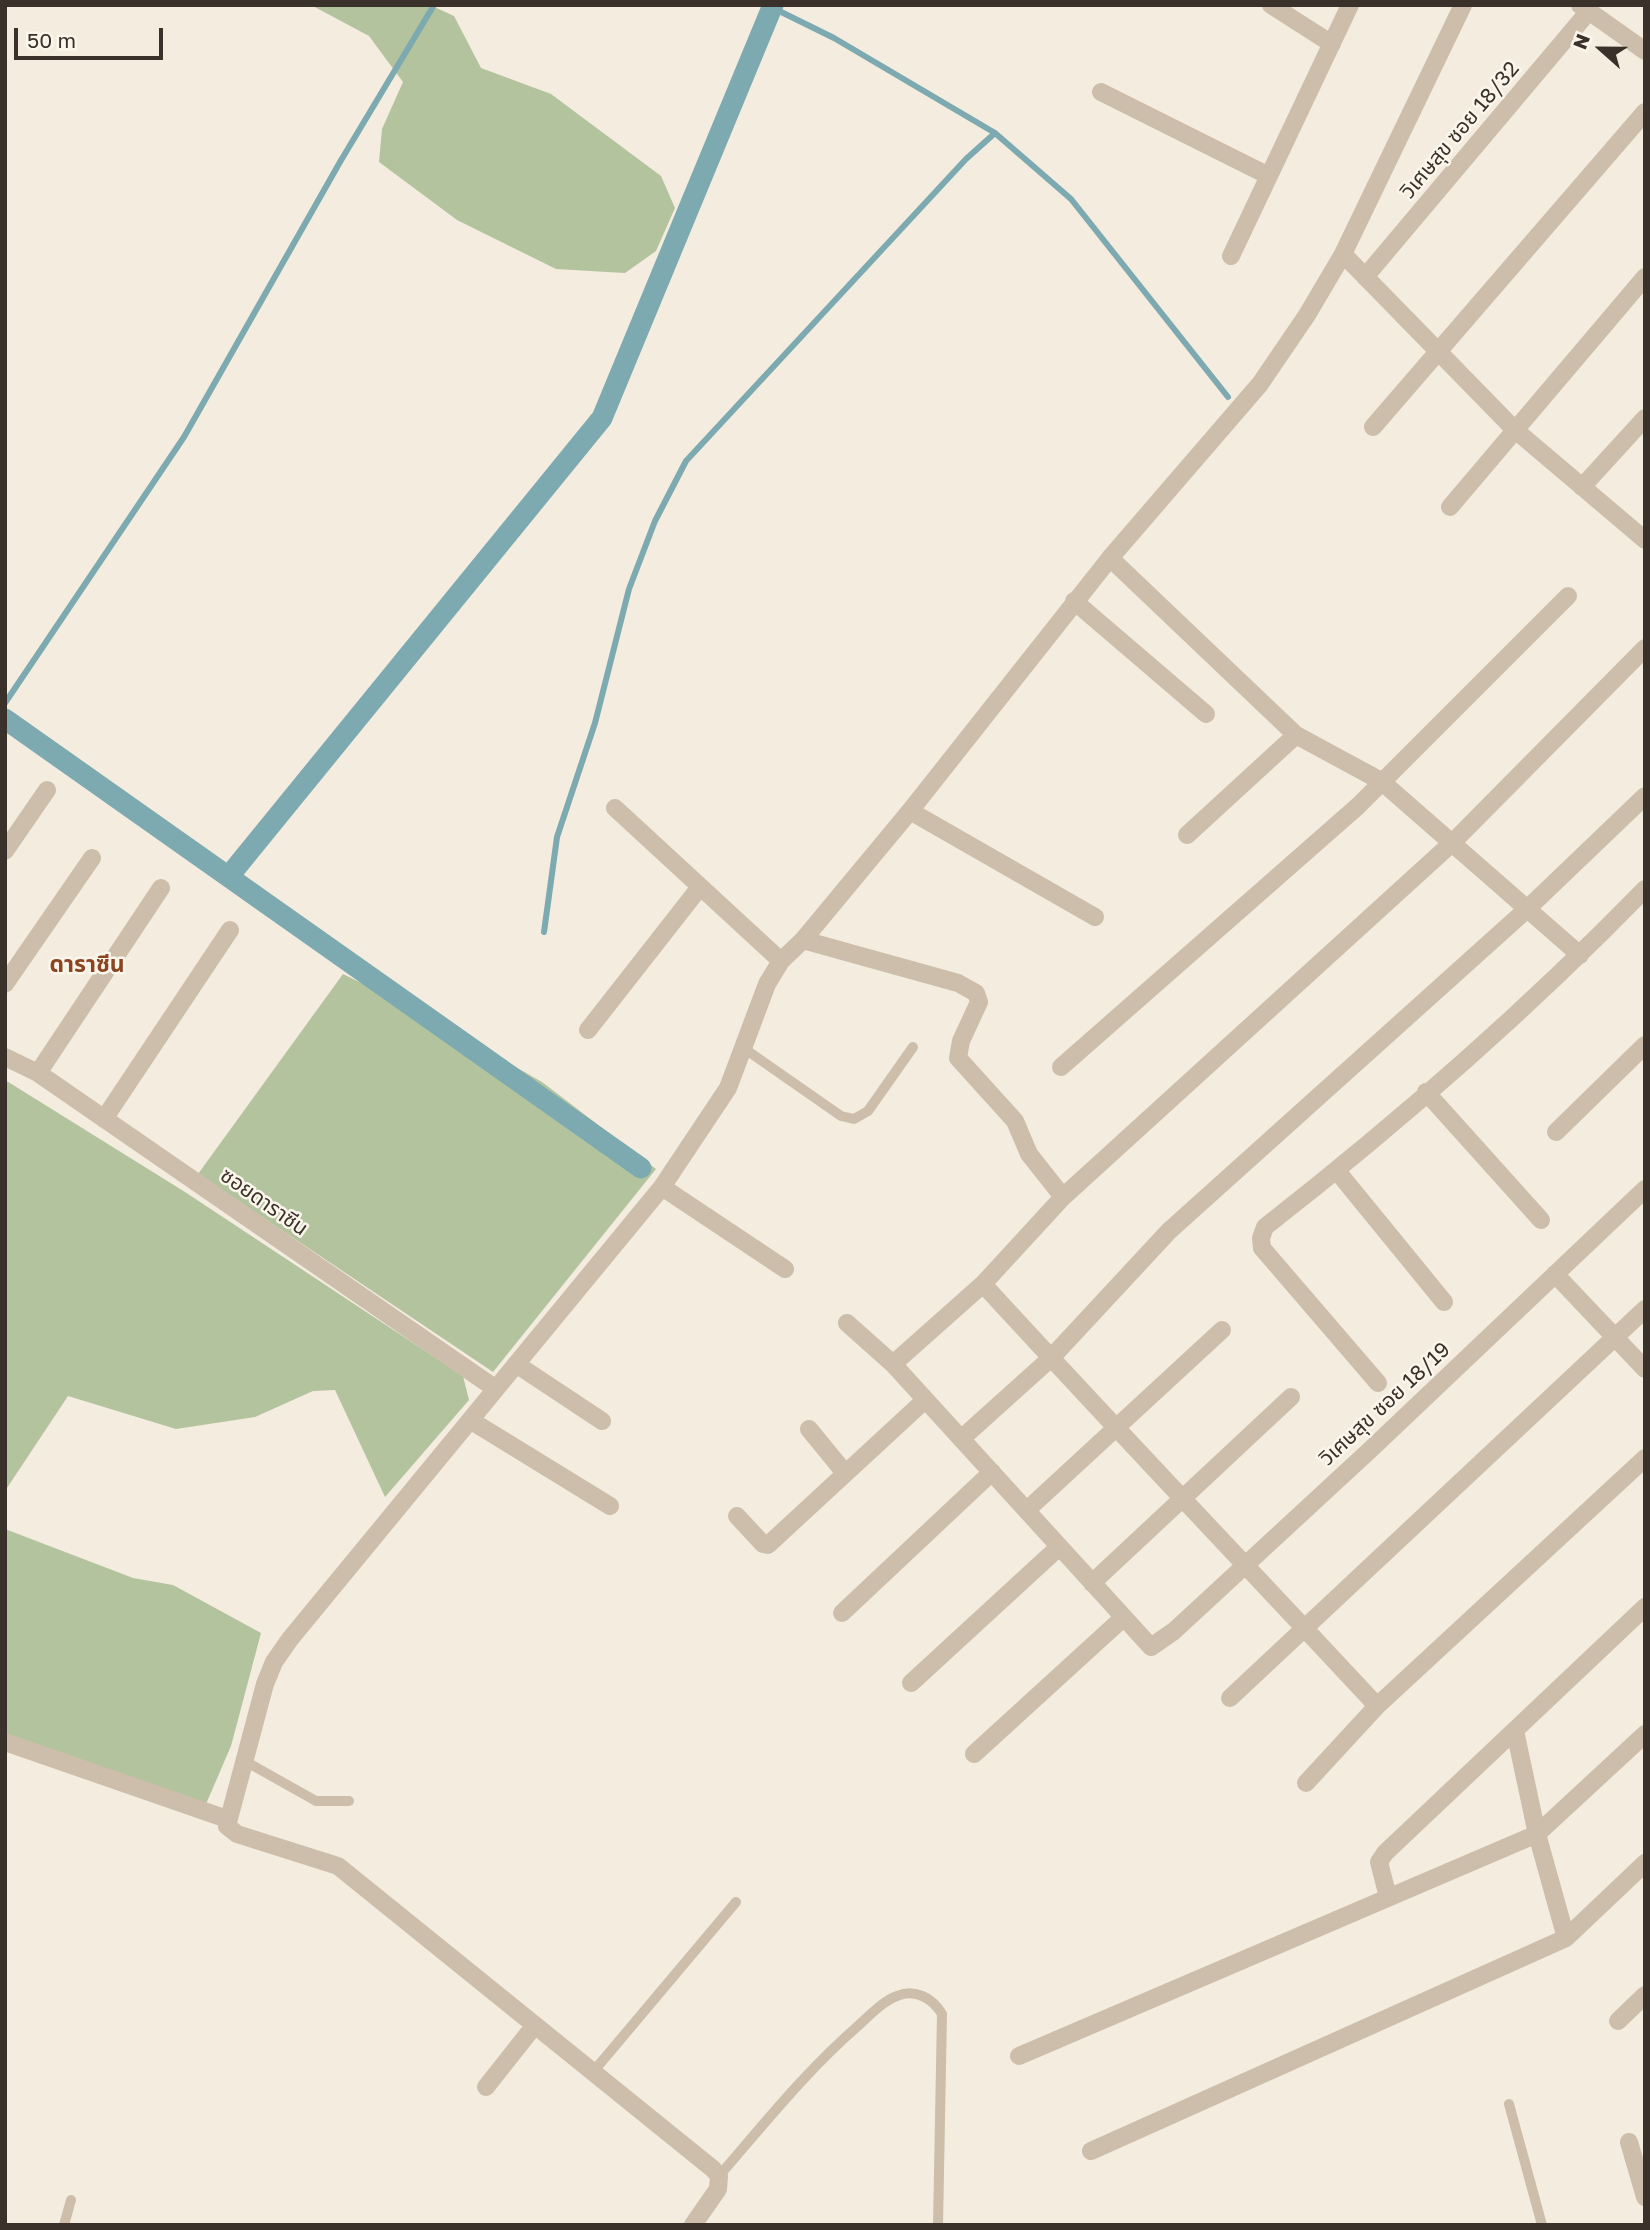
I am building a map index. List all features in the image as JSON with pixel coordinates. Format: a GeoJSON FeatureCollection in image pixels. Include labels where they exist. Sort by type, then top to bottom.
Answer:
{"type":"FeatureCollection","features":[{"type":"Feature","properties":{"kind":"street"},"geometry":{"type":"LineString","coordinates":[[1271,5],[1332,44]]}},
{"type":"Feature","properties":{"kind":"street"},"geometry":{"type":"LineString","coordinates":[[1231,256],[1350,5]]}},
{"type":"Feature","properties":{"kind":"street"},"geometry":{"type":"LineString","coordinates":[[693,2225],[718,2189],[719,2176],[338,1866],[237,1834],[227,1826],[243,1760],[274,1662],[662,1187],[728,1088],[767,984],[781,961],[803,940],[910,811],[1074,601],[1260,384],[1307,315],[1343,254],[1463,5]]}},
{"type":"Feature","properties":{"kind":"street"},"geometry":{"type":"LineString","coordinates":[[1584,8],[1645,51]]}},
{"type":"Feature","properties":{"kind":"street","name":"วิเศษสุข ซอย 18/32"},"geometry":{"type":"LineString","coordinates":[[1366,277],[1584,8]]}},
{"type":"Feature","properties":{"kind":"street"},"geometry":{"type":"LineString","coordinates":[[1101,92],[1269,176]]}},
{"type":"Feature","properties":{"kind":"street"},"geometry":{"type":"LineString","coordinates":[[1373,427],[1645,112]]}},
{"type":"Feature","properties":{"kind":"street"},"geometry":{"type":"LineString","coordinates":[[1343,254],[1514,429],[1645,540]]}},
{"type":"Feature","properties":{"kind":"street"},"geometry":{"type":"LineString","coordinates":[[1450,507],[1645,277]]}},
{"type":"Feature","properties":{"kind":"street"},"geometry":{"type":"LineString","coordinates":[[1582,487],[1645,418]]}},
{"type":"Feature","properties":{"kind":"street"},"geometry":{"type":"LineString","coordinates":[[1110,558],[1296,735],[1381,780],[1580,956]]}},
{"type":"Feature","properties":{"kind":"street"},"geometry":{"type":"LineString","coordinates":[[1061,1067],[1358,806],[1381,780],[1568,596]]}},
{"type":"Feature","properties":{"kind":"street"},"geometry":{"type":"LineString","coordinates":[[1074,601],[1206,715]]}},
{"type":"Feature","properties":{"kind":"street"},"geometry":{"type":"LineString","coordinates":[[893,1364],[983,1284],[1063,1197],[1453,842],[1645,648]]}},
{"type":"Feature","properties":{"kind":"street"},"geometry":{"type":"LineString","coordinates":[[1187,835],[1296,735]]}},
{"type":"Feature","properties":{"kind":"street"},"geometry":{"type":"LineString","coordinates":[[5,851],[47,790]]}},
{"type":"Feature","properties":{"kind":"street"},"geometry":{"type":"LineString","coordinates":[[961,1439],[1051,1358],[1169,1231],[1526,909],[1645,796]]}},
{"type":"Feature","properties":{"kind":"street"},"geometry":{"type":"LineString","coordinates":[[615,808],[781,961]]}},
{"type":"Feature","properties":{"kind":"street"},"geometry":{"type":"LineString","coordinates":[[910,811],[1094,917]]}},
{"type":"Feature","properties":{"kind":"street"},"geometry":{"type":"LineString","coordinates":[[5,984],[92,858]]}},
{"type":"Feature","properties":{"kind":"street"},"geometry":{"type":"LineString","coordinates":[[588,1030],[700,887]]}},
{"type":"Feature","properties":{"kind":"street"},"geometry":{"type":"LineString","coordinates":[[38,1073],[161,888]]}},
{"type":"Feature","properties":{"kind":"street"},"geometry":{"type":"LineString","coordinates":[[1378,1383],[1262,1248],[1261,1238],[1265,1227],[1337,1171],[1580,956],[1645,889]]}},
{"type":"Feature","properties":{"kind":"street"},"geometry":{"type":"LineString","coordinates":[[104,1119],[230,930]]}},
{"type":"Feature","properties":{"kind":"street"},"geometry":{"type":"LineString","coordinates":[[803,940],[958,984],[976,993],[979,1002],[961,1041],[958,1058],[1015,1121],[1030,1154],[1063,1197]]}},
{"type":"Feature","properties":{"kind":"street"},"geometry":{"type":"LineString","coordinates":[[1556,1132],[1645,1045]]}},
{"type":"Feature","properties":{"kind":"street","name":"ซอยดาราซีน"},"geometry":{"type":"LineString","coordinates":[[5,1057],[38,1073],[496,1389]]}},
{"type":"Feature","properties":{"kind":"street"},"geometry":{"type":"LineString","coordinates":[[1426,1092],[1541,1220]]}},
{"type":"Feature","properties":{"kind":"street"},"geometry":{"type":"LineString","coordinates":[[1337,1171],[1444,1302]]}},
{"type":"Feature","properties":{"kind":"street"},"geometry":{"type":"LineString","coordinates":[[662,1187],[785,1269]]}},
{"type":"Feature","properties":{"kind":"street","name":"วิเศษสุข ซอย 18/19"},"geometry":{"type":"LineString","coordinates":[[1123,1618],[1151,1647],[1174,1631],[1645,1189]]}},
{"type":"Feature","properties":{"kind":"street"},"geometry":{"type":"LineString","coordinates":[[1555,1274],[1645,1369]]}},
{"type":"Feature","properties":{"kind":"street"},"geometry":{"type":"LineString","coordinates":[[983,1284],[1377,1706]]}},
{"type":"Feature","properties":{"kind":"street"},"geometry":{"type":"LineString","coordinates":[[1230,1698],[1303,1626],[1645,1309]]}},
{"type":"Feature","properties":{"kind":"street"},"geometry":{"type":"LineString","coordinates":[[847,1323],[893,1364],[1123,1618],[974,1754]]}},
{"type":"Feature","properties":{"kind":"street"},"geometry":{"type":"LineString","coordinates":[[1028,1510],[1222,1330]]}},
{"type":"Feature","properties":{"kind":"street"},"geometry":{"type":"LineString","coordinates":[[516,1364],[602,1421]]}},
{"type":"Feature","properties":{"kind":"street"},"geometry":{"type":"LineString","coordinates":[[1092,1583],[1292,1396]]}},
{"type":"Feature","properties":{"kind":"street"},"geometry":{"type":"LineString","coordinates":[[737,1516],[763,1544],[768,1545],[925,1400]]}},
{"type":"Feature","properties":{"kind":"street"},"geometry":{"type":"LineString","coordinates":[[470,1420],[610,1506]]}},
{"type":"Feature","properties":{"kind":"street"},"geometry":{"type":"LineString","coordinates":[[809,1429],[845,1473]]}},
{"type":"Feature","properties":{"kind":"street"},"geometry":{"type":"LineString","coordinates":[[1307,1783],[1377,1706],[1645,1458]]}},
{"type":"Feature","properties":{"kind":"street"},"geometry":{"type":"LineString","coordinates":[[842,1613],[992,1472]]}},
{"type":"Feature","properties":{"kind":"street"},"geometry":{"type":"LineString","coordinates":[[911,1683],[1059,1547]]}},
{"type":"Feature","properties":{"kind":"street"},"geometry":{"type":"LineString","coordinates":[[1388,1896],[1379,1862],[1385,1853],[1645,1608]]}},
{"type":"Feature","properties":{"kind":"street"},"geometry":{"type":"LineString","coordinates":[[1515,1731],[1537,1834],[1566,1938]]}},
{"type":"Feature","properties":{"kind":"street"},"geometry":{"type":"LineString","coordinates":[[1019,2056],[1537,1834],[1645,1734]]}},
{"type":"Feature","properties":{"kind":"street"},"geometry":{"type":"LineString","coordinates":[[5,1742],[227,1819]]}},
{"type":"Feature","properties":{"kind":"street"},"geometry":{"type":"LineString","coordinates":[[1091,2151],[1566,1938],[1645,1863]]}},
{"type":"Feature","properties":{"kind":"street"},"geometry":{"type":"LineString","coordinates":[[1618,2021],[1645,1995]]}},
{"type":"Feature","properties":{"kind":"street"},"geometry":{"type":"LineString","coordinates":[[486,2087],[535,2025]]}},
{"type":"Feature","properties":{"kind":"street"},"geometry":{"type":"LineString","coordinates":[[1629,2142],[1645,2197]]}},
{"type":"Feature","properties":{"kind":"lane"},"geometry":{"type":"LineString","coordinates":[[742,1047],[841,1116],[854,1119],[869,1111],[913,1047]]}},
{"type":"Feature","properties":{"kind":"lane"},"geometry":{"type":"LineString","coordinates":[[243,1760],[316,1801],[349,1801]]}},
{"type":"Feature","properties":{"kind":"lane"},"geometry":{"type":"LineString","coordinates":[[593,2072],[736,1902]]}},
{"type":"Feature","properties":{"kind":"lane"},"geometry":{"type":"LineString","coordinates":[[719,2176],[832,2048],[878,2008],[899,1995],[920,1995],[934,2001],[942,2014],[937,2225]]}},
{"type":"Feature","properties":{"kind":"lane"},"geometry":{"type":"LineString","coordinates":[[1509,2104],[1542,2225]]}},
{"type":"Feature","properties":{"kind":"lane"},"geometry":{"type":"LineString","coordinates":[[64,2225],[71,2200]]}},
{"type":"Feature","properties":{"kind":"green space"},"geometry":{"type":"Polygon","coordinates":[[[311,5],[430,5],[454,16],[481,68],[551,94],[661,176],[675,208],[656,251],[625,273],[556,269],[457,220],[379,162],[382,129],[403,82],[369,36],[311,5]]]}},
{"type":"Feature","properties":{"kind":"green space"},"geometry":{"type":"Polygon","coordinates":[[[343,974],[412,1008],[542,1082],[656,1169],[493,1372],[198,1174],[343,974]]]}},
{"type":"Feature","properties":{"kind":"green space"},"geometry":{"type":"Polygon","coordinates":[[[5,1080],[185,1192],[463,1376],[469,1400],[385,1497],[335,1390],[313,1391],[255,1417],[176,1429],[68,1396],[5,1491],[5,1080]]]}},
{"type":"Feature","properties":{"kind":"green space"},"geometry":{"type":"Polygon","coordinates":[[[5,1529],[133,1578],[173,1585],[261,1633],[231,1746],[206,1804],[5,1735],[5,1529]]]}},
{"type":"Feature","properties":{"kind":"waterway"},"geometry":{"type":"LineString","coordinates":[[5,703],[184,437],[340,162],[434,5]]}},
{"type":"Feature","properties":{"kind":"waterway"},"geometry":{"type":"LineString","coordinates":[[767,5],[834,38],[995,133],[1071,199],[1228,397]]}},
{"type":"Feature","properties":{"kind":"waterway"},"geometry":{"type":"LineString","coordinates":[[229,876],[602,418],[773,5]]}},
{"type":"Feature","properties":{"kind":"waterway"},"geometry":{"type":"LineString","coordinates":[[544,932],[557,837],[595,723],[629,589],[655,521],[686,461],[966,159],[995,133]]}},
{"type":"Feature","properties":{"kind":"waterway"},"geometry":{"type":"LineString","coordinates":[[5,719],[641,1168]]}},
{"type":"Feature","properties":{"kind":"district","name":"ดาราซีน"},"geometry":{"type":"Point","coordinates":[87,965]}}]}
